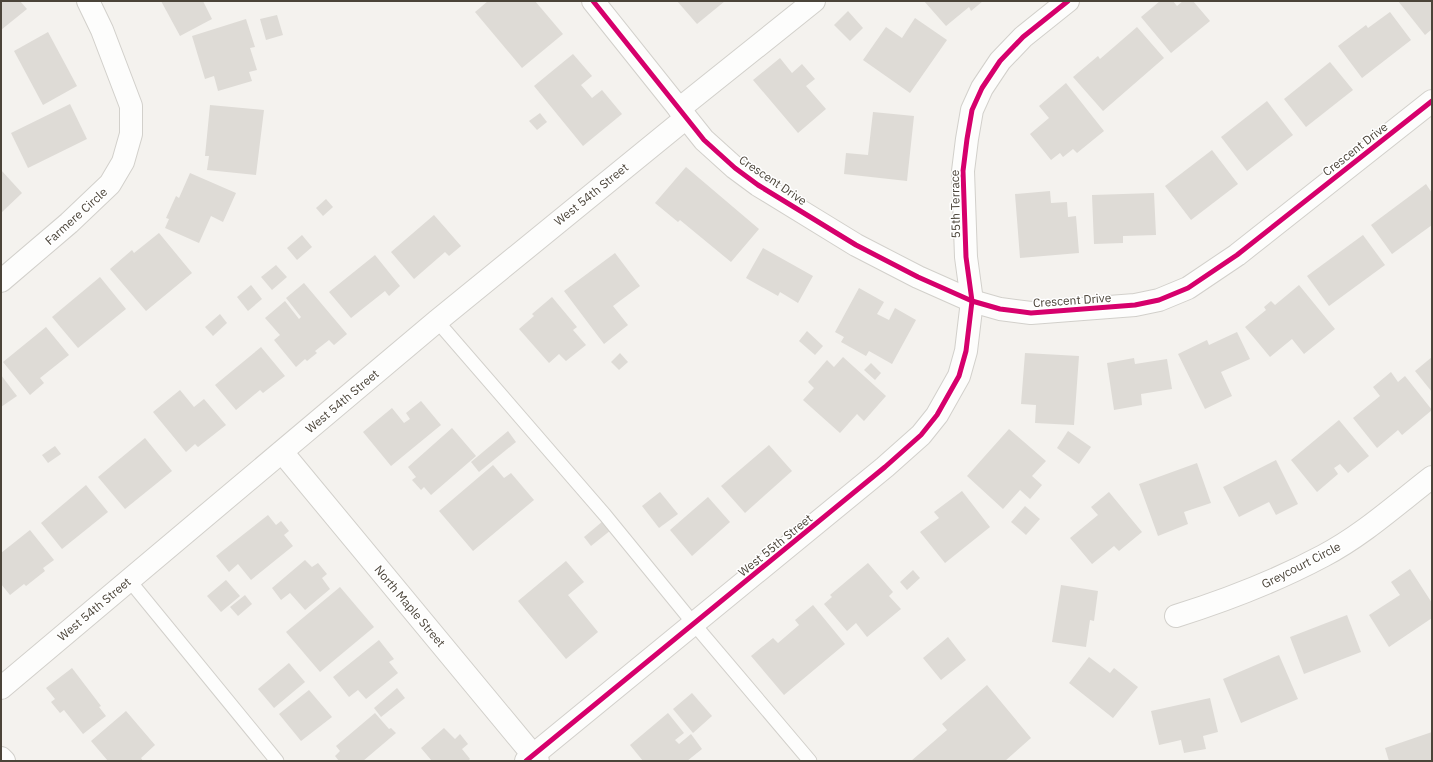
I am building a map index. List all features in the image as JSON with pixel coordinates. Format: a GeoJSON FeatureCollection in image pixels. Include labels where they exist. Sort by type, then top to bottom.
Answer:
{"type":"FeatureCollection","features":[{"type":"Feature","properties":{"kind":"street","name":"Farmere Circle"},"geometry":{"type":"LineString","coordinates":[[1,281],[69,223],[110,184],[123,162],[131,134],[131,106],[102,30],[88,1]]}},
{"type":"Feature","properties":{"kind":"street","name":"Crescent Drive"},"geometry":{"type":"LineString","coordinates":[[593,1],[704,140],[735,168],[758,185],[856,245],[918,277],[972,301],[1000,309],[1031,314],[1135,305],[1159,300],[1180,291],[1214,272],[1237,256],[1432,101]]}},
{"type":"Feature","properties":{"kind":"street","name":"West 54th Street"},"geometry":{"type":"LineString","coordinates":[[1,688],[814,1]]}},
{"type":"Feature","properties":{"kind":"street","name":"55th Terrace"},"geometry":{"type":"LineString","coordinates":[[972,301],[966,257],[963,171],[966,139],[972,110],[982,88],[1000,61],[1023,37],[1068,1]]}},
{"type":"Feature","properties":{"kind":"street","name":"West 55th Street"},"geometry":{"type":"LineString","coordinates":[[532,759],[885,467],[921,434],[937,415],[959,376],[966,351],[972,301]]}},
{"type":"Feature","properties":{"kind":"street","name":"North Maple Street"},"geometry":{"type":"LineString","coordinates":[[282,452],[532,759]]}},
{"type":"Feature","properties":{"kind":"street","name":"Greycourt Circle"},"geometry":{"type":"LineString","coordinates":[[1176,616],[1222,601],[1267,583],[1324,555],[1363,530],[1432,477]]}},
{"type":"Feature","properties":{"kind":"street"},"geometry":{"type":"LineString","coordinates":[[1,758],[4,761]]}},
{"type":"Feature","properties":{"kind":"lane"},"geometry":{"type":"LineString","coordinates":[[437,321],[605,514],[694,624],[810,761]]}},
{"type":"Feature","properties":{"kind":"lane"},"geometry":{"type":"LineString","coordinates":[[129,580],[277,761]]}},
{"type":"Feature","properties":{"kind":"building"},"geometry":{"type":"Polygon","coordinates":[[[1,1],[20,1],[27,9],[1,30],[1,1]]]}},
{"type":"Feature","properties":{"kind":"building"},"geometry":{"type":"Polygon","coordinates":[[[161,1],[203,1],[212,19],[180,36],[161,1]]]}},
{"type":"Feature","properties":{"kind":"building"},"geometry":{"type":"Polygon","coordinates":[[[488,1],[535,1],[563,34],[522,68],[475,12],[488,1]]]}},
{"type":"Feature","properties":{"kind":"building"},"geometry":{"type":"Polygon","coordinates":[[[677,1],[725,1],[697,24],[677,1]]]}},
{"type":"Feature","properties":{"kind":"building"},"geometry":{"type":"Polygon","coordinates":[[[924,1],[983,1],[971,11],[969,7],[946,26],[924,1]]]}},
{"type":"Feature","properties":{"kind":"building"},"geometry":{"type":"Polygon","coordinates":[[[1160,1],[1173,1],[1177,6],[1183,1],[1193,1],[1210,21],[1171,53],[1141,17],[1160,1]]]}},
{"type":"Feature","properties":{"kind":"building"},"geometry":{"type":"Polygon","coordinates":[[[1398,1],[1432,1],[1432,29],[1425,35],[1398,1]]]}},
{"type":"Feature","properties":{"kind":"building"},"geometry":{"type":"Polygon","coordinates":[[[848,11],[863,28],[850,41],[834,25],[848,11]]]}},
{"type":"Feature","properties":{"kind":"building"},"geometry":{"type":"Polygon","coordinates":[[[1390,12],[1411,40],[1362,78],[1338,46],[1366,25],[1368,28],[1390,12]]]}},
{"type":"Feature","properties":{"kind":"building"},"geometry":{"type":"Polygon","coordinates":[[[277,15],[283,35],[266,40],[260,19],[277,15]]]}},
{"type":"Feature","properties":{"kind":"building"},"geometry":{"type":"Polygon","coordinates":[[[915,18],[947,40],[910,93],[863,60],[886,27],[902,38],[915,18]]]}},
{"type":"Feature","properties":{"kind":"building"},"geometry":{"type":"Polygon","coordinates":[[[246,19],[255,47],[250,48],[257,70],[249,72],[252,81],[218,91],[214,76],[205,79],[192,36],[246,19]]]}},
{"type":"Feature","properties":{"kind":"building"},"geometry":{"type":"Polygon","coordinates":[[[1137,27],[1164,58],[1103,111],[1073,77],[1098,56],[1100,59],[1137,27]]]}},
{"type":"Feature","properties":{"kind":"building"},"geometry":{"type":"Polygon","coordinates":[[[48,32],[77,86],[43,105],[14,51],[48,32]]]}},
{"type":"Feature","properties":{"kind":"building"},"geometry":{"type":"Polygon","coordinates":[[[573,54],[592,76],[581,85],[592,98],[602,90],[622,114],[583,146],[534,86],[573,54]]]}},
{"type":"Feature","properties":{"kind":"building"},"geometry":{"type":"Polygon","coordinates":[[[780,58],[792,73],[802,64],[815,79],[806,86],[826,109],[798,133],[753,80],[780,58]]]}},
{"type":"Feature","properties":{"kind":"building"},"geometry":{"type":"Polygon","coordinates":[[[1330,62],[1353,90],[1306,127],[1284,99],[1330,62]]]}},
{"type":"Feature","properties":{"kind":"building"},"geometry":{"type":"Polygon","coordinates":[[[1066,83],[1104,131],[1077,153],[1073,149],[1063,157],[1060,153],[1051,160],[1030,134],[1049,118],[1039,106],[1066,83]]]}},
{"type":"Feature","properties":{"kind":"building"},"geometry":{"type":"Polygon","coordinates":[[[1267,101],[1293,135],[1247,171],[1221,137],[1267,101]]]}},
{"type":"Feature","properties":{"kind":"building"},"geometry":{"type":"Polygon","coordinates":[[[70,104],[87,139],[28,168],[11,133],[70,104]]]}},
{"type":"Feature","properties":{"kind":"building"},"geometry":{"type":"Polygon","coordinates":[[[210,105],[264,110],[256,175],[207,170],[209,156],[205,156],[210,105]]]}},
{"type":"Feature","properties":{"kind":"building"},"geometry":{"type":"Polygon","coordinates":[[[873,112],[914,116],[907,181],[844,174],[846,153],[868,155],[873,112]]]}},
{"type":"Feature","properties":{"kind":"building"},"geometry":{"type":"Polygon","coordinates":[[[540,113],[547,122],[537,130],[529,121],[540,113]]]}},
{"type":"Feature","properties":{"kind":"building"},"geometry":{"type":"Polygon","coordinates":[[[1212,150],[1238,184],[1191,220],[1165,186],[1212,150]]]}},
{"type":"Feature","properties":{"kind":"building"},"geometry":{"type":"Polygon","coordinates":[[[686,167],[759,229],[731,262],[680,220],[678,222],[655,203],[686,167]]]}},
{"type":"Feature","properties":{"kind":"building"},"geometry":{"type":"Polygon","coordinates":[[[1,170],[22,193],[1,213],[1,170]]]}},
{"type":"Feature","properties":{"kind":"building"},"geometry":{"type":"Polygon","coordinates":[[[190,173],[236,193],[223,222],[211,216],[199,243],[165,228],[169,219],[166,218],[176,196],[179,198],[190,173]]]}},
{"type":"Feature","properties":{"kind":"building"},"geometry":{"type":"Polygon","coordinates":[[[1426,184],[1432,193],[1432,225],[1392,254],[1371,225],[1426,184]]]}},
{"type":"Feature","properties":{"kind":"building"},"geometry":{"type":"Polygon","coordinates":[[[1050,191],[1051,203],[1067,202],[1068,217],[1076,216],[1079,253],[1020,258],[1015,194],[1050,191]]]}},
{"type":"Feature","properties":{"kind":"building"},"geometry":{"type":"Polygon","coordinates":[[[1154,193],[1156,235],[1123,236],[1123,243],[1094,244],[1092,195],[1154,193]]]}},
{"type":"Feature","properties":{"kind":"building"},"geometry":{"type":"Polygon","coordinates":[[[326,199],[333,207],[323,216],[316,208],[326,199]]]}},
{"type":"Feature","properties":{"kind":"building"},"geometry":{"type":"Polygon","coordinates":[[[434,215],[461,246],[449,256],[445,252],[414,279],[391,252],[434,215]]]}},
{"type":"Feature","properties":{"kind":"building"},"geometry":{"type":"Polygon","coordinates":[[[159,233],[192,273],[146,311],[110,269],[132,250],[134,253],[159,233]]]}},
{"type":"Feature","properties":{"kind":"building"},"geometry":{"type":"Polygon","coordinates":[[[302,235],[312,247],[297,260],[287,248],[302,235]]]}},
{"type":"Feature","properties":{"kind":"building"},"geometry":{"type":"Polygon","coordinates":[[[1363,235],[1385,265],[1329,306],[1307,276],[1363,235]]]}},
{"type":"Feature","properties":{"kind":"building"},"geometry":{"type":"Polygon","coordinates":[[[763,248],[813,276],[798,303],[780,292],[778,296],[746,278],[763,248]]]}},
{"type":"Feature","properties":{"kind":"building"},"geometry":{"type":"Polygon","coordinates":[[[615,253],[640,286],[613,306],[628,325],[604,344],[564,291],[615,253]]]}},
{"type":"Feature","properties":{"kind":"building"},"geometry":{"type":"Polygon","coordinates":[[[375,255],[400,286],[389,296],[385,291],[351,318],[329,292],[375,255]]]}},
{"type":"Feature","properties":{"kind":"building"},"geometry":{"type":"Polygon","coordinates":[[[276,265],[287,277],[272,290],[261,277],[276,265]]]}},
{"type":"Feature","properties":{"kind":"building"},"geometry":{"type":"Polygon","coordinates":[[[100,277],[126,309],[78,348],[52,317],[100,277]]]}},
{"type":"Feature","properties":{"kind":"building"},"geometry":{"type":"Polygon","coordinates":[[[304,283],[347,334],[334,345],[329,340],[315,351],[317,353],[307,361],[305,359],[296,367],[274,340],[280,335],[265,318],[285,301],[299,319],[301,317],[286,298],[304,283]]]}},
{"type":"Feature","properties":{"kind":"building"},"geometry":{"type":"Polygon","coordinates":[[[251,285],[262,299],[248,311],[237,297],[251,285]]]}},
{"type":"Feature","properties":{"kind":"building"},"geometry":{"type":"Polygon","coordinates":[[[1299,285],[1335,329],[1304,354],[1292,339],[1270,357],[1245,327],[1266,310],[1264,307],[1271,301],[1275,305],[1299,285]]]}},
{"type":"Feature","properties":{"kind":"building"},"geometry":{"type":"Polygon","coordinates":[[[859,288],[884,302],[877,314],[889,320],[895,308],[916,320],[892,364],[869,351],[866,356],[841,342],[844,337],[835,332],[859,288]]]}},
{"type":"Feature","properties":{"kind":"building"},"geometry":{"type":"Polygon","coordinates":[[[552,297],[577,327],[573,330],[586,345],[566,361],[559,354],[549,363],[519,329],[534,316],[532,314],[552,297]]]}},
{"type":"Feature","properties":{"kind":"building"},"geometry":{"type":"Polygon","coordinates":[[[220,314],[227,323],[213,336],[205,327],[220,314]]]}},
{"type":"Feature","properties":{"kind":"building"},"geometry":{"type":"Polygon","coordinates":[[[46,327],[69,355],[40,378],[44,383],[30,395],[3,362],[46,327]]]}},
{"type":"Feature","properties":{"kind":"building"},"geometry":{"type":"Polygon","coordinates":[[[807,331],[823,346],[815,355],[799,341],[807,331]]]}},
{"type":"Feature","properties":{"kind":"building"},"geometry":{"type":"Polygon","coordinates":[[[1237,332],[1250,359],[1221,372],[1232,396],[1205,409],[1178,354],[1207,340],[1209,345],[1237,332]]]}},
{"type":"Feature","properties":{"kind":"building"},"geometry":{"type":"Polygon","coordinates":[[[261,347],[285,376],[263,393],[260,390],[236,410],[215,385],[261,347]]]}},
{"type":"Feature","properties":{"kind":"building"},"geometry":{"type":"Polygon","coordinates":[[[620,353],[628,362],[619,370],[611,362],[620,353]]]}},
{"type":"Feature","properties":{"kind":"building"},"geometry":{"type":"Polygon","coordinates":[[[1025,353],[1079,356],[1074,425],[1035,423],[1036,405],[1021,404],[1025,353]]]}},
{"type":"Feature","properties":{"kind":"building"},"geometry":{"type":"Polygon","coordinates":[[[843,357],[886,396],[864,421],[857,414],[840,433],[803,400],[814,388],[808,382],[827,360],[834,367],[843,357]]]}},
{"type":"Feature","properties":{"kind":"building"},"geometry":{"type":"Polygon","coordinates":[[[1432,357],[1432,392],[1415,371],[1432,357]]]}},
{"type":"Feature","properties":{"kind":"building"},"geometry":{"type":"Polygon","coordinates":[[[1134,358],[1135,364],[1167,359],[1172,389],[1141,394],[1142,405],[1114,410],[1107,363],[1134,358]]]}},
{"type":"Feature","properties":{"kind":"building"},"geometry":{"type":"Polygon","coordinates":[[[871,363],[881,373],[875,380],[864,370],[871,363]]]}},
{"type":"Feature","properties":{"kind":"building"},"geometry":{"type":"Polygon","coordinates":[[[1391,372],[1398,382],[1405,376],[1432,410],[1402,435],[1398,430],[1377,448],[1353,418],[1380,396],[1373,387],[1391,372]]]}},
{"type":"Feature","properties":{"kind":"building"},"geometry":{"type":"Polygon","coordinates":[[[1,375],[17,396],[1,407],[1,375]]]}},
{"type":"Feature","properties":{"kind":"building"},"geometry":{"type":"Polygon","coordinates":[[[180,390],[194,407],[204,399],[226,425],[198,447],[195,444],[186,452],[153,412],[180,390]]]}},
{"type":"Feature","properties":{"kind":"building"},"geometry":{"type":"Polygon","coordinates":[[[421,401],[441,425],[391,466],[363,432],[392,408],[404,423],[410,419],[406,413],[421,401]]]}},
{"type":"Feature","properties":{"kind":"building"},"geometry":{"type":"Polygon","coordinates":[[[1339,420],[1369,456],[1348,473],[1340,464],[1334,468],[1338,474],[1317,492],[1291,460],[1339,420]]]}},
{"type":"Feature","properties":{"kind":"building"},"geometry":{"type":"Polygon","coordinates":[[[452,428],[476,456],[431,495],[424,487],[421,490],[412,480],[416,477],[408,467],[452,428]]]}},
{"type":"Feature","properties":{"kind":"building"},"geometry":{"type":"Polygon","coordinates":[[[1009,429],[1046,461],[1032,476],[1042,485],[1030,499],[1020,490],[1003,509],[967,476],[1009,429]]]}},
{"type":"Feature","properties":{"kind":"building"},"geometry":{"type":"Polygon","coordinates":[[[508,431],[516,442],[479,472],[471,462],[508,431]]]}},
{"type":"Feature","properties":{"kind":"building"},"geometry":{"type":"Polygon","coordinates":[[[1068,431],[1091,447],[1079,464],[1057,448],[1068,431]]]}},
{"type":"Feature","properties":{"kind":"building"},"geometry":{"type":"Polygon","coordinates":[[[145,438],[172,471],[125,509],[98,477],[145,438]]]}},
{"type":"Feature","properties":{"kind":"building"},"geometry":{"type":"Polygon","coordinates":[[[769,445],[792,471],[745,513],[721,486],[769,445]]]}},
{"type":"Feature","properties":{"kind":"building"},"geometry":{"type":"Polygon","coordinates":[[[55,446],[61,454],[48,463],[42,455],[55,446]]]}},
{"type":"Feature","properties":{"kind":"building"},"geometry":{"type":"Polygon","coordinates":[[[1276,460],[1298,504],[1276,515],[1269,502],[1239,517],[1223,487],[1276,460]]]}},
{"type":"Feature","properties":{"kind":"building"},"geometry":{"type":"Polygon","coordinates":[[[1197,463],[1211,503],[1184,512],[1188,524],[1158,536],[1139,484],[1197,463]]]}},
{"type":"Feature","properties":{"kind":"building"},"geometry":{"type":"Polygon","coordinates":[[[493,465],[504,478],[511,473],[534,500],[473,551],[439,511],[493,465]]]}},
{"type":"Feature","properties":{"kind":"building"},"geometry":{"type":"Polygon","coordinates":[[[86,485],[108,512],[62,549],[41,523],[86,485]]]}},
{"type":"Feature","properties":{"kind":"building"},"geometry":{"type":"Polygon","coordinates":[[[962,491],[990,527],[945,563],[920,532],[939,518],[934,512],[962,491]]]}},
{"type":"Feature","properties":{"kind":"building"},"geometry":{"type":"Polygon","coordinates":[[[660,492],[678,514],[659,528],[642,506],[660,492]]]}},
{"type":"Feature","properties":{"kind":"building"},"geometry":{"type":"Polygon","coordinates":[[[1109,492],[1142,532],[1119,551],[1114,546],[1092,564],[1070,538],[1098,515],[1091,507],[1109,492]]]}},
{"type":"Feature","properties":{"kind":"building"},"geometry":{"type":"Polygon","coordinates":[[[708,497],[730,522],[692,556],[670,530],[708,497]]]}},
{"type":"Feature","properties":{"kind":"building"},"geometry":{"type":"Polygon","coordinates":[[[1025,506],[1040,519],[1026,535],[1011,522],[1025,506]]]}},
{"type":"Feature","properties":{"kind":"building"},"geometry":{"type":"Polygon","coordinates":[[[268,515],[276,525],[281,521],[289,531],[284,535],[293,546],[251,580],[238,564],[229,572],[216,556],[268,515]]]}},
{"type":"Feature","properties":{"kind":"building"},"geometry":{"type":"Polygon","coordinates":[[[603,521],[611,530],[591,546],[584,537],[603,521]]]}},
{"type":"Feature","properties":{"kind":"building"},"geometry":{"type":"Polygon","coordinates":[[[30,530],[54,560],[43,568],[45,571],[26,586],[24,584],[10,595],[1,584],[1,553],[30,530]]]}},
{"type":"Feature","properties":{"kind":"building"},"geometry":{"type":"Polygon","coordinates":[[[305,560],[312,567],[318,563],[327,574],[322,578],[330,589],[305,610],[290,593],[281,600],[272,588],[305,560]]]}},
{"type":"Feature","properties":{"kind":"building"},"geometry":{"type":"Polygon","coordinates":[[[566,561],[584,582],[568,595],[598,632],[566,659],[518,601],[566,561]]]}},
{"type":"Feature","properties":{"kind":"building"},"geometry":{"type":"Polygon","coordinates":[[[868,563],[893,592],[889,596],[901,609],[867,637],[856,623],[847,631],[824,604],[832,597],[830,595],[868,563]]]}},
{"type":"Feature","properties":{"kind":"building"},"geometry":{"type":"Polygon","coordinates":[[[1410,569],[1432,603],[1432,618],[1389,647],[1369,615],[1400,595],[1391,582],[1410,569]]]}},
{"type":"Feature","properties":{"kind":"building"},"geometry":{"type":"Polygon","coordinates":[[[913,570],[920,578],[907,590],[900,582],[913,570]]]}},
{"type":"Feature","properties":{"kind":"building"},"geometry":{"type":"Polygon","coordinates":[[[226,580],[240,596],[221,612],[207,596],[226,580]]]}},
{"type":"Feature","properties":{"kind":"building"},"geometry":{"type":"Polygon","coordinates":[[[1061,585],[1098,591],[1094,621],[1090,620],[1086,647],[1052,642],[1061,585]]]}},
{"type":"Feature","properties":{"kind":"building"},"geometry":{"type":"Polygon","coordinates":[[[340,587],[374,627],[320,672],[286,632],[340,587]]]}},
{"type":"Feature","properties":{"kind":"building"},"geometry":{"type":"Polygon","coordinates":[[[245,595],[252,604],[238,616],[230,607],[245,595]]]}},
{"type":"Feature","properties":{"kind":"building"},"geometry":{"type":"Polygon","coordinates":[[[813,605],[845,644],[784,695],[751,656],[773,638],[778,643],[799,625],[795,620],[813,605]]]}},
{"type":"Feature","properties":{"kind":"building"},"geometry":{"type":"Polygon","coordinates":[[[1347,615],[1361,652],[1304,674],[1290,637],[1347,615]]]}},
{"type":"Feature","properties":{"kind":"building"},"geometry":{"type":"Polygon","coordinates":[[[948,637],[966,660],[941,680],[923,658],[948,637]]]}},
{"type":"Feature","properties":{"kind":"building"},"geometry":{"type":"Polygon","coordinates":[[[379,640],[394,659],[389,662],[398,673],[366,699],[358,690],[349,697],[333,677],[379,640]]]}},
{"type":"Feature","properties":{"kind":"building"},"geometry":{"type":"Polygon","coordinates":[[[1279,655],[1298,699],[1241,723],[1223,679],[1279,655]]]}},
{"type":"Feature","properties":{"kind":"building"},"geometry":{"type":"Polygon","coordinates":[[[1089,657],[1110,673],[1114,668],[1138,687],[1113,718],[1069,683],[1089,657]]]}},
{"type":"Feature","properties":{"kind":"building"},"geometry":{"type":"Polygon","coordinates":[[[289,663],[305,682],[274,708],[258,689],[289,663]]]}},
{"type":"Feature","properties":{"kind":"building"},"geometry":{"type":"Polygon","coordinates":[[[72,668],[101,706],[99,707],[106,716],[83,734],[64,710],[60,713],[51,702],[55,699],[46,688],[72,668]]]}},
{"type":"Feature","properties":{"kind":"building"},"geometry":{"type":"Polygon","coordinates":[[[987,685],[1031,738],[1005,761],[911,761],[947,730],[942,724],[987,685]]]}},
{"type":"Feature","properties":{"kind":"building"},"geometry":{"type":"Polygon","coordinates":[[[397,688],[405,698],[381,717],[374,708],[397,688]]]}},
{"type":"Feature","properties":{"kind":"building"},"geometry":{"type":"Polygon","coordinates":[[[309,690],[332,717],[301,741],[279,714],[309,690]]]}},
{"type":"Feature","properties":{"kind":"building"},"geometry":{"type":"Polygon","coordinates":[[[692,693],[712,716],[693,733],[673,709],[692,693]]]}},
{"type":"Feature","properties":{"kind":"building"},"geometry":{"type":"Polygon","coordinates":[[[1210,698],[1218,732],[1203,736],[1206,749],[1184,753],[1181,740],[1159,745],[1151,711],[1210,698]]]}},
{"type":"Feature","properties":{"kind":"building"},"geometry":{"type":"Polygon","coordinates":[[[126,711],[155,745],[141,758],[143,761],[108,761],[91,741],[126,711]]]}},
{"type":"Feature","properties":{"kind":"building"},"geometry":{"type":"Polygon","coordinates":[[[375,713],[389,729],[391,728],[396,733],[363,761],[339,761],[335,756],[340,751],[336,746],[375,713]]]}},
{"type":"Feature","properties":{"kind":"building"},"geometry":{"type":"Polygon","coordinates":[[[668,713],[684,733],[675,740],[679,744],[691,734],[702,749],[687,761],[643,761],[630,745],[668,713]]]}},
{"type":"Feature","properties":{"kind":"building"},"geometry":{"type":"Polygon","coordinates":[[[444,728],[455,739],[460,734],[468,744],[462,749],[470,759],[468,761],[432,761],[421,748],[444,728]]]}},
{"type":"Feature","properties":{"kind":"building"},"geometry":{"type":"Polygon","coordinates":[[[1432,732],[1432,761],[1389,761],[1385,748],[1432,732]]]}},
{"type":"Feature","properties":{"kind":"cycle path"},"geometry":{"type":"LineString","coordinates":[[593,1],[704,140],[735,168],[758,185],[856,245],[918,277],[972,301],[1000,309],[1031,313],[1135,305],[1159,300],[1188,288],[1237,255],[1432,101]]}},
{"type":"Feature","properties":{"kind":"cycle path"},"geometry":{"type":"LineString","coordinates":[[526,761],[885,467],[921,435],[937,415],[959,376],[966,351],[972,301],[966,257],[963,171],[972,110],[982,88],[1000,61],[1023,37],[1068,1]]}}]}
